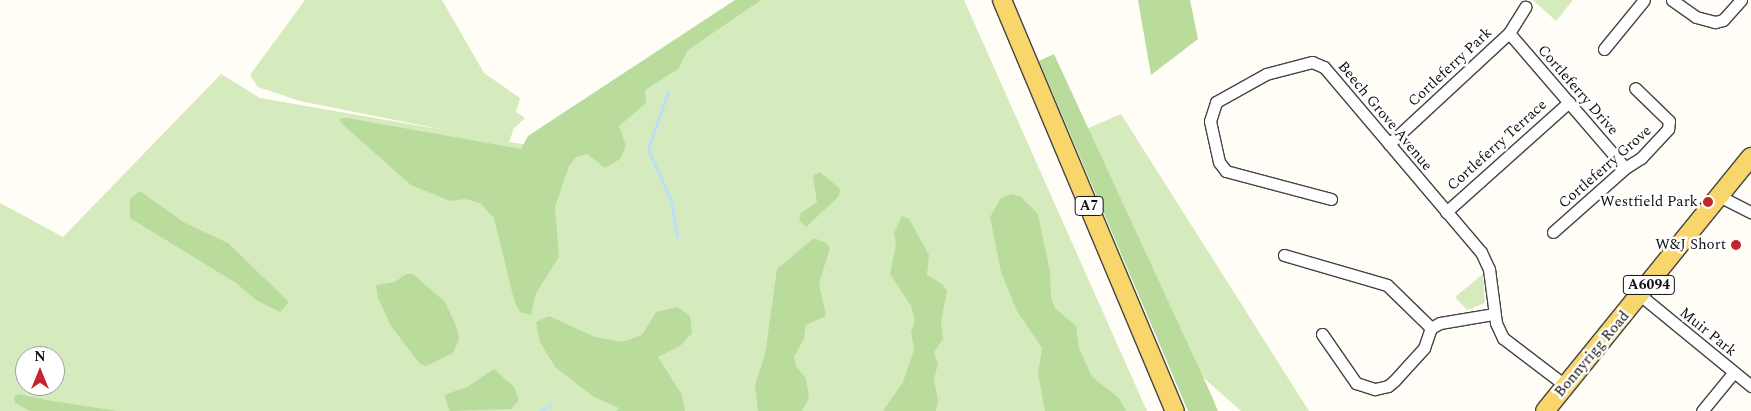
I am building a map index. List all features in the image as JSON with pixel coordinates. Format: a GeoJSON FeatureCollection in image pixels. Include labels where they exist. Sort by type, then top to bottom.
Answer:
{"type":"FeatureCollection","features":[{"type":"Feature","properties":{"kind":"main road","name":"A7"},"geometry":{"type":"LineString","coordinates":[[1002,0],[1175,411]]}},
{"type":"Feature","properties":{"kind":"main road","name":"Bonnyrigg Road"},"geometry":{"type":"LineString","coordinates":[[1545,411],[1751,157]]}},
{"type":"Feature","properties":{"kind":"street"},"geometry":{"type":"LineString","coordinates":[[1604,44],[1644,0]]}},
{"type":"Feature","properties":{"kind":"street"},"geometry":{"type":"LineString","coordinates":[[1672,0],[1696,17],[1715,22],[1722,20],[1741,0]]}},
{"type":"Feature","properties":{"kind":"street","name":"Cortleferry Park"},"geometry":{"type":"LineString","coordinates":[[1389,144],[1509,33],[1525,7]]}},
{"type":"Feature","properties":{"kind":"street","name":"Cortleferry Drive"},"geometry":{"type":"LineString","coordinates":[[1509,33],[1625,168]]}},
{"type":"Feature","properties":{"kind":"street","name":"Beech Grove Avenue"},"geometry":{"type":"LineString","coordinates":[[1331,199],[1317,201],[1222,167],[1210,121],[1216,102],[1266,74],[1312,62],[1319,64],[1486,260],[1494,314],[1502,338],[1566,386]]}},
{"type":"Feature","properties":{"kind":"street","name":"Cortleferry Grove"},"geometry":{"type":"LineString","coordinates":[[1553,232],[1566,227],[1625,168],[1641,158],[1668,130],[1669,121],[1635,88]]}},
{"type":"Feature","properties":{"kind":"street","name":"Cortleferry Terrace"},"geometry":{"type":"LineString","coordinates":[[1446,212],[1569,102]]}},
{"type":"Feature","properties":{"kind":"street"},"geometry":{"type":"LineString","coordinates":[[1719,196],[1751,212]]}},
{"type":"Feature","properties":{"kind":"street"},"geometry":{"type":"LineString","coordinates":[[1284,255],[1387,285],[1432,328]]}},
{"type":"Feature","properties":{"kind":"street","name":"Muir Park"},"geometry":{"type":"LineString","coordinates":[[1640,296],[1751,386]]}},
{"type":"Feature","properties":{"kind":"street"},"geometry":{"type":"LineString","coordinates":[[1322,334],[1356,383],[1375,389],[1388,386],[1394,381],[1424,348],[1432,328],[1440,323],[1494,314]]}},
{"type":"Feature","properties":{"kind":"street","name":"Muir Park"},"geometry":{"type":"LineString","coordinates":[[1702,411],[1734,372]]}},
{"type":"Feature","properties":{"kind":"green space"},"geometry":{"type":"Polygon","coordinates":[[[305,0],[442,0],[484,73],[520,98],[516,112],[525,118],[514,128],[509,142],[528,145],[749,0],[964,0],[1147,411],[0,411],[0,203],[63,237],[221,74],[260,98],[450,131],[300,101],[258,87],[250,75],[305,0]]]}},
{"type":"Feature","properties":{"kind":"green space"},"geometry":{"type":"Polygon","coordinates":[[[735,0],[761,0],[688,50],[678,69],[645,90],[646,103],[619,126],[626,146],[620,159],[605,168],[587,154],[576,157],[569,166],[555,207],[559,257],[536,293],[531,315],[520,312],[514,300],[494,218],[480,203],[465,199],[450,201],[411,185],[341,123],[340,118],[347,118],[521,149],[528,136],[735,0]]]}},
{"type":"Feature","properties":{"kind":"green space"},"geometry":{"type":"Polygon","coordinates":[[[1138,0],[1190,0],[1198,39],[1151,75],[1138,0]]]}},
{"type":"Feature","properties":{"kind":"green space"},"geometry":{"type":"Polygon","coordinates":[[[1533,0],[1573,0],[1556,21],[1533,0]]]}},
{"type":"Feature","properties":{"kind":"green space"},"geometry":{"type":"Polygon","coordinates":[[[1054,54],[1218,411],[1188,411],[1039,61],[1054,54]]]}},
{"type":"Feature","properties":{"kind":"green space"},"geometry":{"type":"Polygon","coordinates":[[[1121,114],[1309,411],[1241,411],[1196,371],[1086,129],[1121,114]]]}},
{"type":"Feature","properties":{"kind":"green space"},"geometry":{"type":"Polygon","coordinates":[[[820,172],[840,189],[839,196],[806,227],[799,220],[801,213],[817,202],[813,176],[820,172]]]}},
{"type":"Feature","properties":{"kind":"green space"},"geometry":{"type":"Polygon","coordinates":[[[140,191],[185,223],[228,243],[289,302],[280,312],[256,300],[236,283],[130,218],[130,199],[140,191]]]}},
{"type":"Feature","properties":{"kind":"green space"},"geometry":{"type":"Polygon","coordinates":[[[1011,194],[1021,197],[1038,214],[1050,272],[1051,298],[1055,308],[1076,326],[1079,348],[1092,377],[1118,397],[1126,411],[1045,411],[1038,374],[1042,348],[1017,311],[1001,272],[990,217],[1001,198],[1011,194]]]}},
{"type":"Feature","properties":{"kind":"green space"},"geometry":{"type":"Polygon","coordinates":[[[902,216],[909,219],[929,255],[927,275],[942,284],[947,291],[941,321],[943,339],[934,352],[938,364],[934,379],[938,401],[936,411],[883,411],[903,382],[914,350],[911,331],[915,321],[911,306],[890,274],[896,245],[894,233],[902,216]]]}},
{"type":"Feature","properties":{"kind":"green space"},"geometry":{"type":"Polygon","coordinates":[[[814,238],[826,243],[830,248],[819,283],[826,316],[806,325],[804,339],[794,357],[796,366],[806,379],[809,398],[802,411],[758,411],[755,385],[765,355],[777,269],[814,238]]]}},
{"type":"Feature","properties":{"kind":"green space"},"geometry":{"type":"Polygon","coordinates":[[[406,274],[413,274],[445,302],[457,328],[459,340],[453,353],[426,366],[420,364],[391,326],[378,298],[376,285],[395,282],[406,274]]]}},
{"type":"Feature","properties":{"kind":"green space"},"geometry":{"type":"Polygon","coordinates":[[[1483,274],[1485,303],[1467,310],[1455,297],[1483,274]]]}},
{"type":"Feature","properties":{"kind":"green space"},"geometry":{"type":"Polygon","coordinates":[[[677,307],[690,316],[692,333],[681,345],[658,357],[682,395],[685,411],[616,411],[619,408],[594,397],[555,367],[540,342],[536,322],[549,316],[595,337],[622,342],[642,335],[656,312],[677,307]]]}},
{"type":"Feature","properties":{"kind":"green space"},"geometry":{"type":"Polygon","coordinates":[[[494,369],[514,387],[519,400],[511,409],[450,411],[444,395],[467,387],[494,369]]]}},
{"type":"Feature","properties":{"kind":"green space"},"geometry":{"type":"Polygon","coordinates":[[[28,396],[118,411],[30,411],[15,403],[14,397],[28,396]]]}},
{"type":"Feature","properties":{"kind":"waterway"},"geometry":{"type":"LineString","coordinates":[[668,91],[648,149],[671,201],[677,236]]}},
{"type":"Feature","properties":{"kind":"waterway"},"geometry":{"type":"LineString","coordinates":[[540,411],[551,405]]}},
{"type":"Feature","properties":{"kind":"place","name":"Westfield Park"},"geometry":{"type":"Point","coordinates":[1708,202]}},
{"type":"Feature","properties":{"kind":"place","name":"W&J Short"},"geometry":{"type":"Point","coordinates":[1736,245]}}]}
